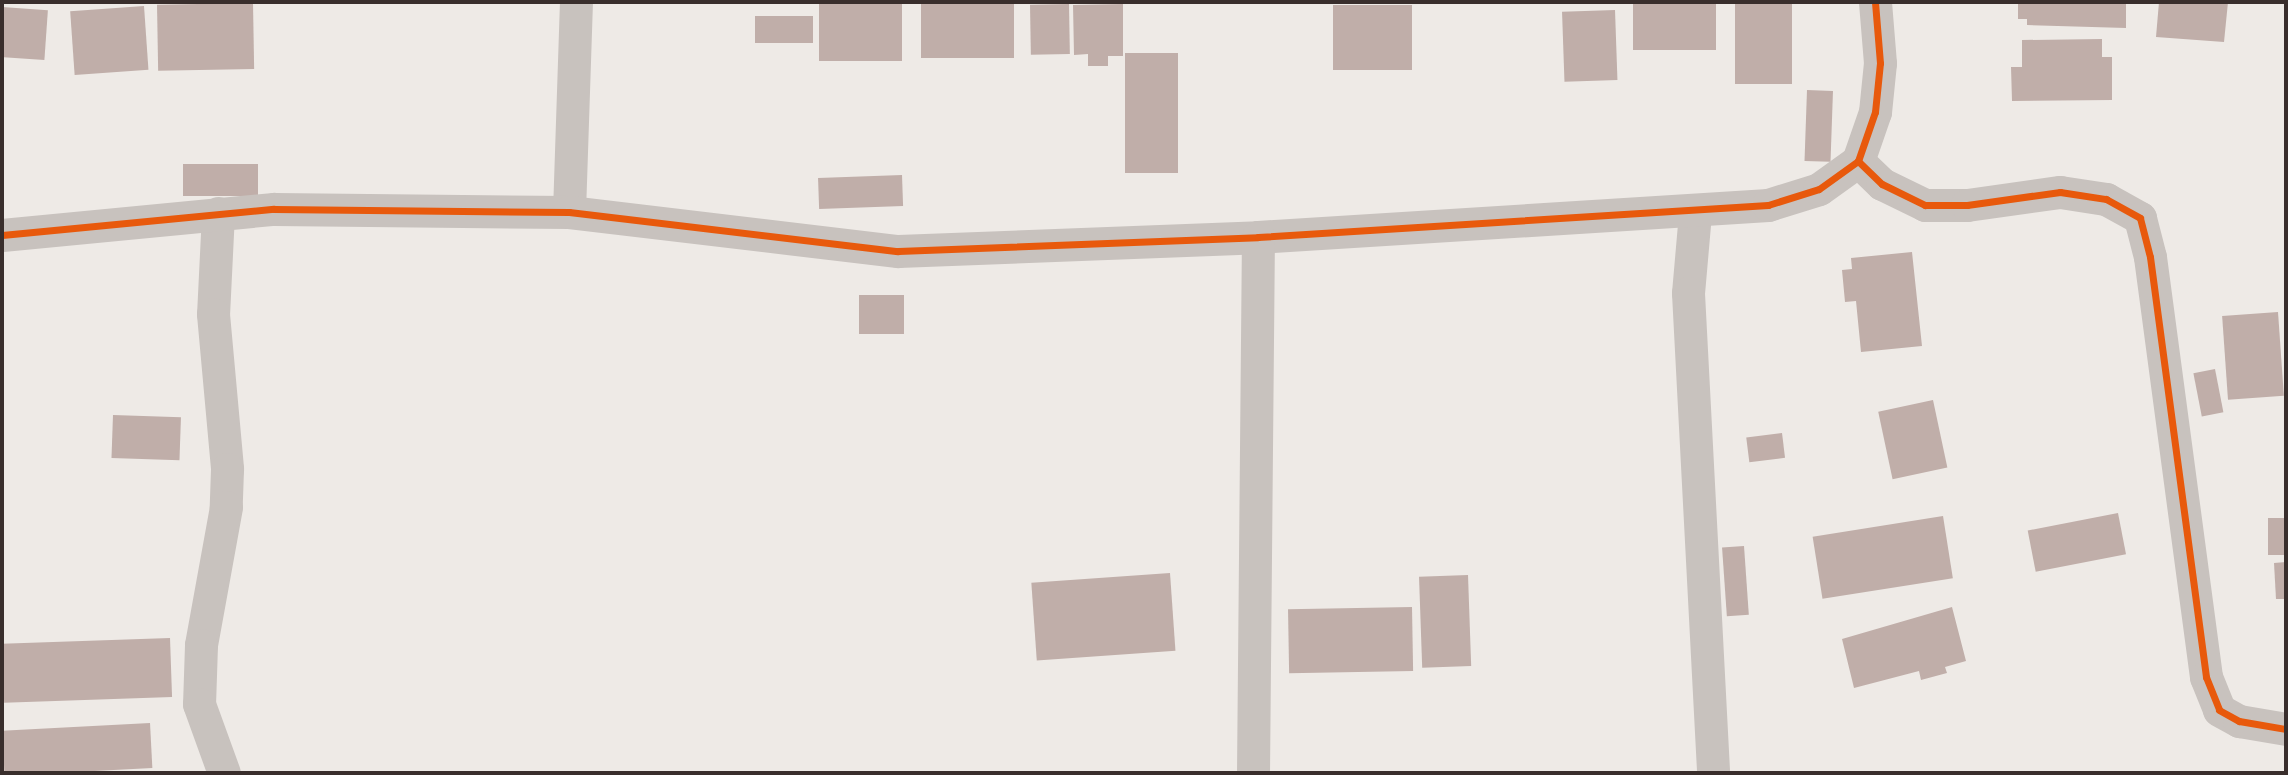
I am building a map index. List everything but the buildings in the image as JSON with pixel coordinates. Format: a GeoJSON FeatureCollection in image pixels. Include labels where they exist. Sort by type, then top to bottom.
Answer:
{"type":"FeatureCollection","features":[{"type":"Feature","properties":{"kind":"street"},"geometry":{"type":"LineString","coordinates":[[569,212],[576,2]]}},
{"type":"Feature","properties":{"kind":"street"},"geometry":{"type":"LineString","coordinates":[[2,235],[274,209],[569,212],[898,251],[1258,237],[1695,213],[1769,205],[1819,189],[1858,161],[1875,112],[1879,75],[1875,2]]}},
{"type":"Feature","properties":{"kind":"street"},"geometry":{"type":"LineString","coordinates":[[1858,161],[1882,184],[1925,205],[1967,205],[2060,192],[2106,199],[2140,218],[2150,257],[2206,677],[2219,710],[2239,721],[2286,729]]}},
{"type":"Feature","properties":{"kind":"street"},"geometry":{"type":"LineString","coordinates":[[218,213],[213,314],[227,469],[226,508],[201,645],[199,704],[224,773]]}},
{"type":"Feature","properties":{"kind":"street"},"geometry":{"type":"LineString","coordinates":[[1695,213],[1688,293],[1713,773]]}},
{"type":"Feature","properties":{"kind":"street"},"geometry":{"type":"LineString","coordinates":[[1252,773],[1258,237]]}},
{"type":"Feature","properties":{"kind":"cycle path"},"geometry":{"type":"LineString","coordinates":[[2,235],[274,209],[569,212],[898,251],[1258,237],[1768,205],[1819,189],[1858,161],[1875,112],[1880,63],[1875,2]]}},
{"type":"Feature","properties":{"kind":"cycle path"},"geometry":{"type":"LineString","coordinates":[[1858,161],[1882,184],[1925,205],[1967,205],[2060,192],[2106,199],[2140,218],[2150,257],[2206,677],[2219,710],[2239,721],[2286,729]]}}]}
